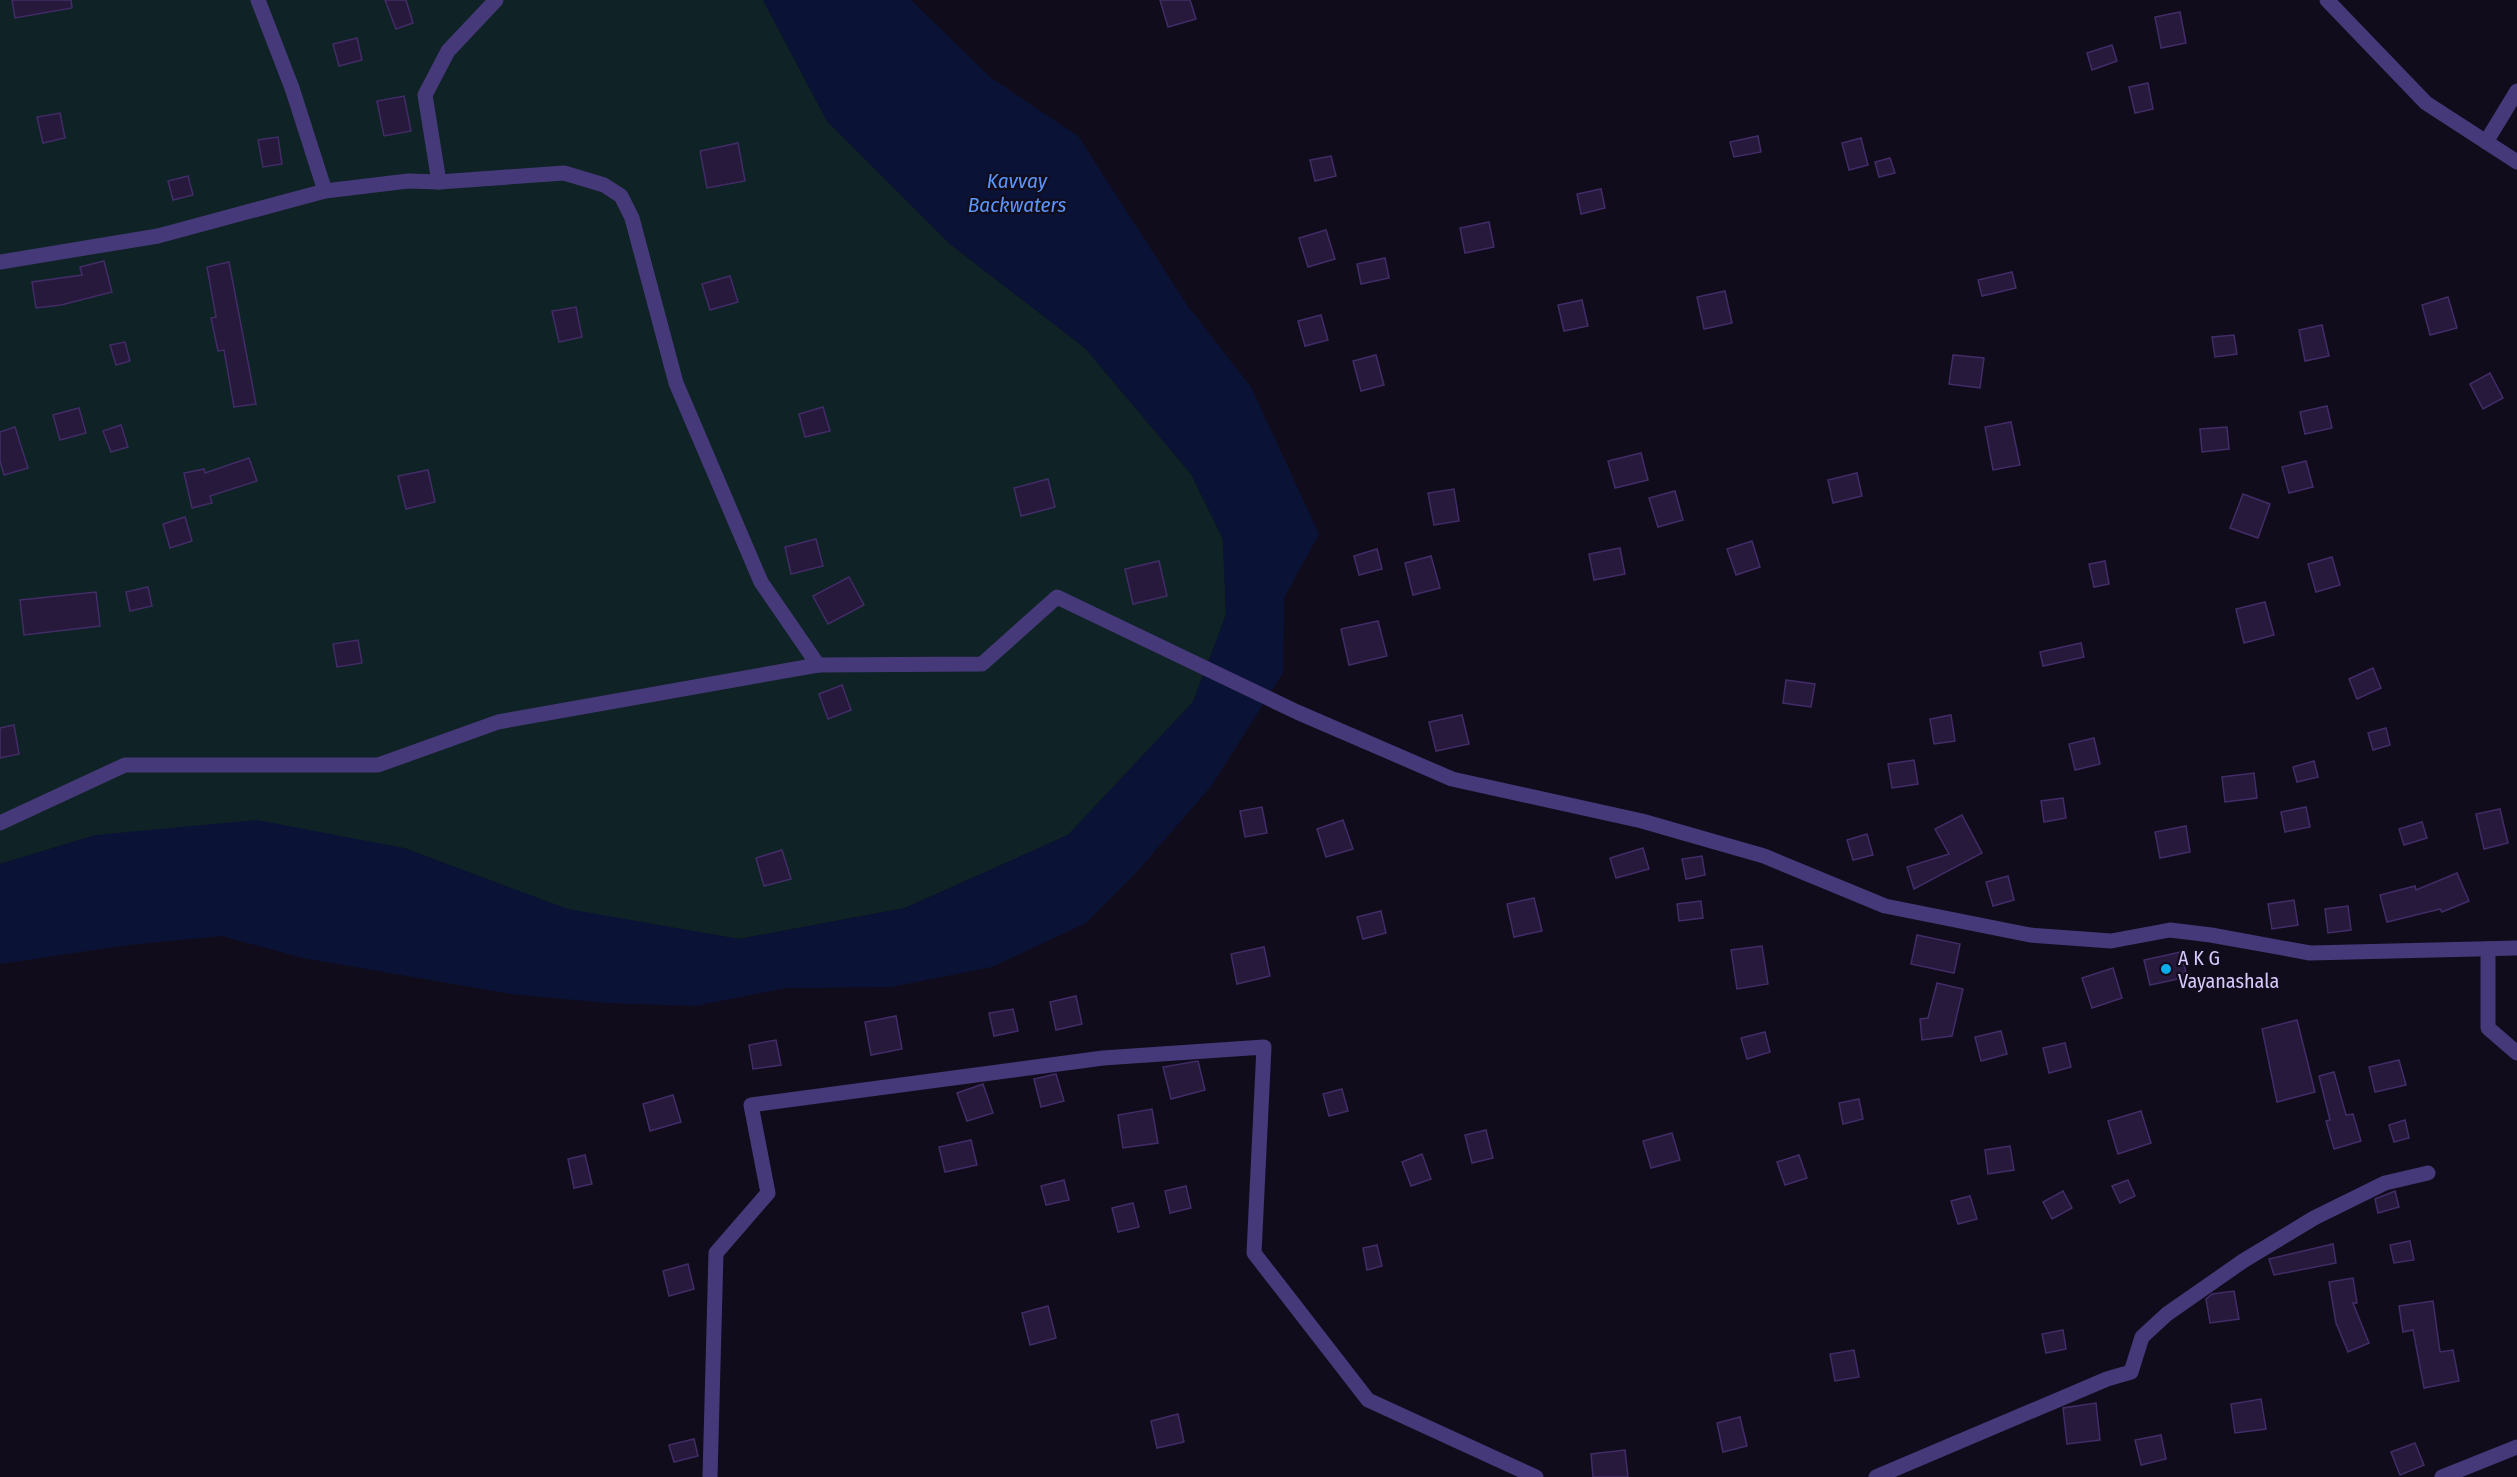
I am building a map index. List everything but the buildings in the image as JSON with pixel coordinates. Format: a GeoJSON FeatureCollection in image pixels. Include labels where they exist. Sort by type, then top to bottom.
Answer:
{"type":"FeatureCollection","features":[{"type":"Feature","properties":{"kind":"street"},"geometry":{"type":"LineString","coordinates":[[258,0],[292,88],[325,191]]}},
{"type":"Feature","properties":{"kind":"street"},"geometry":{"type":"LineString","coordinates":[[439,182],[425,95],[448,51],[496,0]]}},
{"type":"Feature","properties":{"kind":"street"},"geometry":{"type":"LineString","coordinates":[[2327,0],[2426,103],[2517,162]]}},
{"type":"Feature","properties":{"kind":"street"},"geometry":{"type":"LineString","coordinates":[[2486,142],[2517,91]]}},
{"type":"Feature","properties":{"kind":"street"},"geometry":{"type":"LineString","coordinates":[[0,262],[158,236],[325,191],[408,181],[439,182],[564,173],[604,185],[621,196],[632,218],[676,384],[761,582],[818,665]]}},
{"type":"Feature","properties":{"kind":"street"},"geometry":{"type":"LineString","coordinates":[[0,823],[125,765],[378,765],[498,722],[818,665],[982,664],[1057,597],[1297,712],[1452,779],[1642,821],[1764,856],[1885,906],[2030,935],[2111,941],[2170,930],[2310,952],[2517,948]]}},
{"type":"Feature","properties":{"kind":"street"},"geometry":{"type":"LineString","coordinates":[[2488,949],[2488,1028],[2517,1053]]}},
{"type":"Feature","properties":{"kind":"street"},"geometry":{"type":"LineString","coordinates":[[710,1477],[716,1253],[768,1193],[751,1105],[1103,1058],[1264,1047],[1254,1253],[1368,1400],[1536,1477]]}},
{"type":"Feature","properties":{"kind":"street"},"geometry":{"type":"LineString","coordinates":[[1876,1477],[2096,1383],[2131,1372],[2142,1337],[2167,1314],[2242,1261],[2314,1218],[2385,1184],[2428,1173]]}},
{"type":"Feature","properties":{"kind":"street"},"geometry":{"type":"LineString","coordinates":[[2442,1477],[2517,1447]]}},
{"type":"Feature","properties":{"kind":"green space"},"geometry":{"type":"Polygon","coordinates":[[[0,0],[763,0],[827,121],[950,244],[1085,348],[1191,474],[1223,539],[1226,615],[1193,702],[1068,835],[905,908],[739,939],[568,910],[404,848],[96,835],[0,864],[0,0]]]}},
{"type":"Feature","properties":{"kind":"water","name":"Kavvay Backwaters"},"geometry":{"type":"Polygon","coordinates":[[[763,0],[911,0],[990,77],[1078,136],[1187,305],[1251,387],[1319,534],[1284,598],[1283,673],[1212,785],[1136,873],[1086,923],[992,967],[891,987],[786,988],[695,1006],[608,1003],[511,994],[303,958],[222,936],[129,945],[0,964],[0,864],[96,835],[257,820],[404,848],[568,909],[739,939],[905,908],[1068,835],[1193,702],[1226,615],[1223,539],[1191,474],[1085,348],[950,244],[827,121],[763,0]]]}},
{"type":"Feature","properties":{"kind":"place","name":"A K G Vayanashala"},"geometry":{"type":"Point","coordinates":[2166,969]}}]}
